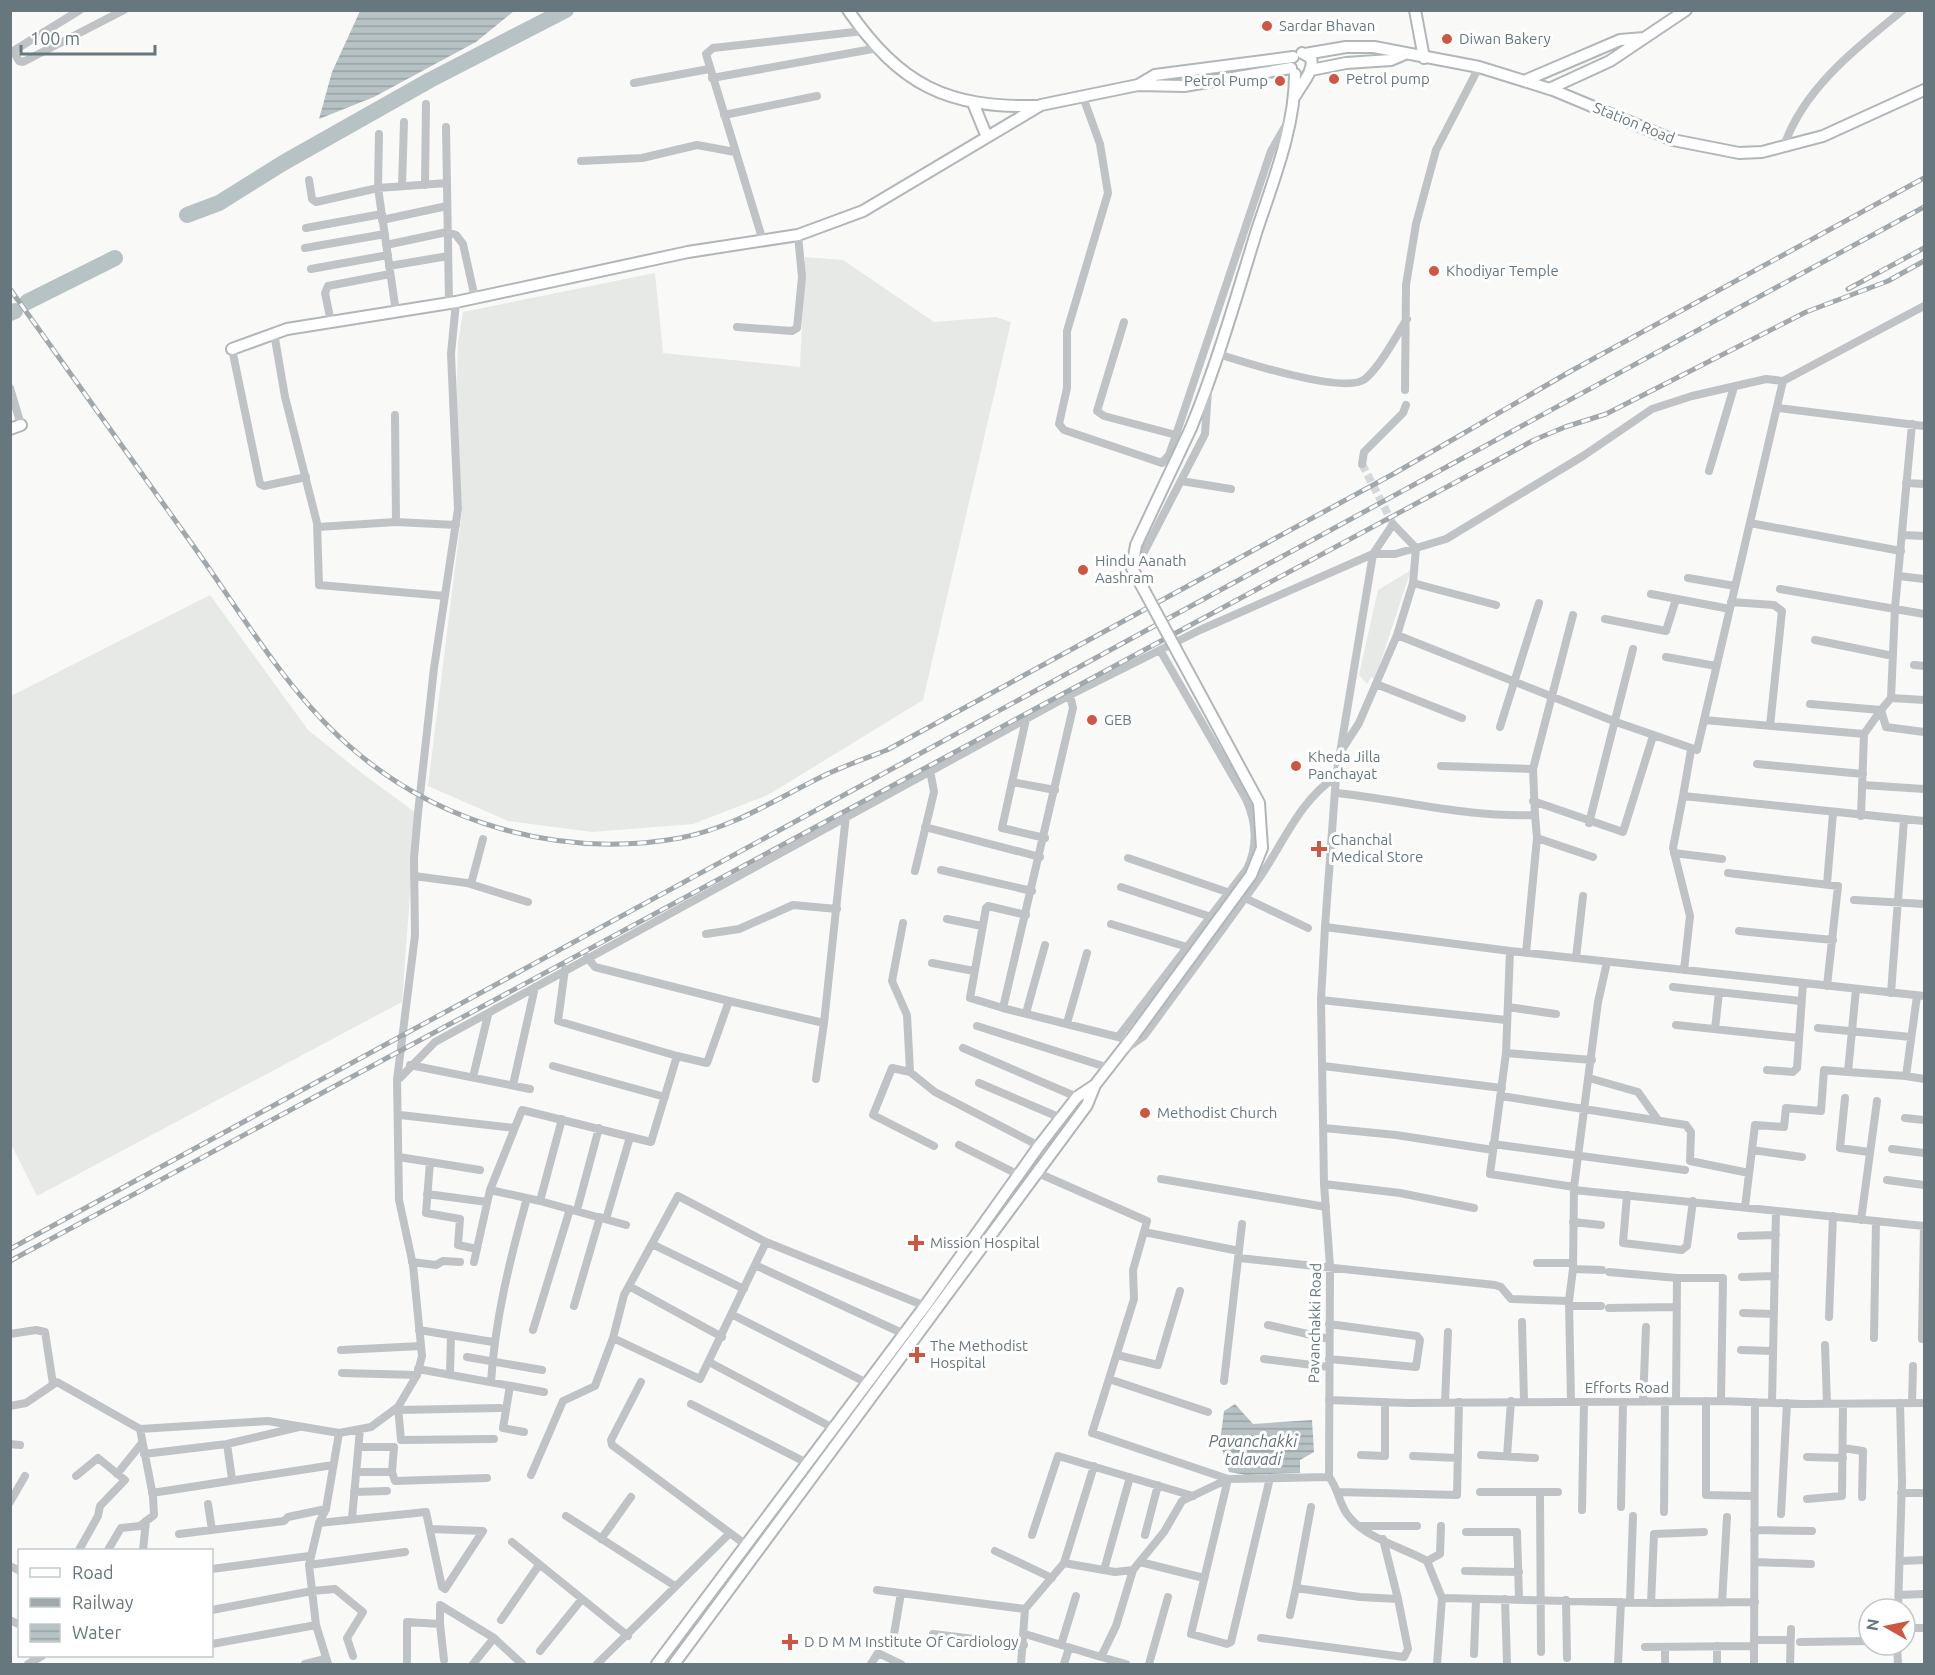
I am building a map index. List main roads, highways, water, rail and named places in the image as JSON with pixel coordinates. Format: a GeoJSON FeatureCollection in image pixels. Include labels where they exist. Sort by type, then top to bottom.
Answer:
{"type":"FeatureCollection","features":[{"type":"Feature","properties":{"kind":"main road"},"geometry":{"type":"LineString","coordinates":[[848,10],[878,48],[920,85],[945,96],[973,103],[1005,106],[1041,105],[1138,85],[1184,86],[1293,66],[1309,72],[1346,63],[1391,60],[1405,54]]}},
{"type":"Feature","properties":{"kind":"main road"},"geometry":{"type":"LineString","coordinates":[[1415,10],[1424,58]]}},
{"type":"Feature","properties":{"kind":"main road"},"geometry":{"type":"LineString","coordinates":[[1549,89],[1610,61],[1686,10]]}},
{"type":"Feature","properties":{"kind":"main road"},"geometry":{"type":"LineString","coordinates":[[1524,81],[1620,40],[1644,38]]}},
{"type":"Feature","properties":{"kind":"main road","name":"Station Road"},"geometry":{"type":"LineString","coordinates":[[1293,66],[1298,53],[1305,54],[1346,47],[1374,47],[1479,67],[1549,89],[1673,140],[1739,153],[1762,152],[1823,136],[1924,90]]}},
{"type":"Feature","properties":{"kind":"main road"},"geometry":{"type":"LineString","coordinates":[[657,1665],[925,1306],[1039,1146],[1077,1097],[1095,1085],[1122,1051],[1251,875],[1262,848],[1259,803],[1132,568],[1136,545],[1208,387],[1295,96],[1312,63],[1305,54]]}},
{"type":"Feature","properties":{"kind":"main road"},"geometry":{"type":"LineString","coordinates":[[1293,66],[1295,96]]}},
{"type":"Feature","properties":{"kind":"main road"},"geometry":{"type":"LineString","coordinates":[[973,103],[987,138]]}},
{"type":"Feature","properties":{"kind":"main road"},"geometry":{"type":"LineString","coordinates":[[232,348],[274,333],[452,303],[688,252],[798,235],[862,211],[1041,105]]}},
{"type":"Feature","properties":{"kind":"main road"},"geometry":{"type":"LineString","coordinates":[[674,1665],[1038,1173],[1087,1105],[1095,1085]]}},
{"type":"Feature","properties":{"kind":"water"},"geometry":{"type":"Polygon","coordinates":[[[360,10],[514,11],[476,42],[374,97],[319,119],[332,72],[360,10]]]}},
{"type":"Feature","properties":{"kind":"water","name":"Pavanchakki talavadi"},"geometry":{"type":"Polygon","coordinates":[[[1235,1404],[1253,1424],[1312,1420],[1314,1452],[1300,1460],[1300,1473],[1246,1475],[1229,1472],[1220,1442],[1224,1411],[1235,1404]]]}},
{"type":"Feature","properties":{"kind":"waterway"},"geometry":{"type":"LineString","coordinates":[[187,215],[219,203],[283,163],[430,80],[566,10]]}},
{"type":"Feature","properties":{"kind":"waterway"},"geometry":{"type":"LineString","coordinates":[[27,302],[115,258]]}},
{"type":"Feature","properties":{"kind":"waterway"},"geometry":{"type":"LineString","coordinates":[[10,313],[15,311]]}},
{"type":"Feature","properties":{"kind":"tunnel"},"geometry":{"type":"LineString","coordinates":[[1362,464],[1393,524]]}},
{"type":"Feature","properties":{"kind":"railway"},"geometry":{"type":"LineString","coordinates":[[10,289],[283,674],[303,699],[347,744],[382,772],[420,796],[461,815],[503,829],[547,839],[591,844],[636,843],[680,838],[718,827],[754,812],[831,772],[887,750],[1395,473],[1571,371],[1924,178]]}},
{"type":"Feature","properties":{"kind":"railway"},"geometry":{"type":"LineString","coordinates":[[10,1249],[1924,207]]}},
{"type":"Feature","properties":{"kind":"railway"},"geometry":{"type":"LineString","coordinates":[[1848,289],[1924,248]]}},
{"type":"Feature","properties":{"kind":"railway"},"geometry":{"type":"LineString","coordinates":[[10,1261],[1534,440],[1606,414],[1806,312],[1888,281],[1924,261]]}},
{"type":"Feature","properties":{"kind":"place","name":"Sardar Bhavan"},"geometry":{"type":"Point","coordinates":[1267,26]}},
{"type":"Feature","properties":{"kind":"place","name":"Diwan Bakery"},"geometry":{"type":"Point","coordinates":[1447,39]}},
{"type":"Feature","properties":{"kind":"place","name":"Petrol pump"},"geometry":{"type":"Point","coordinates":[1334,79]}},
{"type":"Feature","properties":{"kind":"place","name":"Petrol Pump"},"geometry":{"type":"Point","coordinates":[1280,81]}},
{"type":"Feature","properties":{"kind":"place","name":"Khodiyar Temple"},"geometry":{"type":"Point","coordinates":[1434,271]}},
{"type":"Feature","properties":{"kind":"place","name":"Hindu Aanath Aashram"},"geometry":{"type":"Point","coordinates":[1083,570]}},
{"type":"Feature","properties":{"kind":"place","name":"GEB"},"geometry":{"type":"Point","coordinates":[1092,720]}},
{"type":"Feature","properties":{"kind":"place","name":"Kheda Jilla Panchayat"},"geometry":{"type":"Point","coordinates":[1296,766]}},
{"type":"Feature","properties":{"kind":"place","name":"Chanchal Medical Store"},"geometry":{"type":"Point","coordinates":[1319,849]}},
{"type":"Feature","properties":{"kind":"place","name":"Methodist Church"},"geometry":{"type":"Point","coordinates":[1145,1113]}},
{"type":"Feature","properties":{"kind":"place","name":"Mission Hospital"},"geometry":{"type":"Point","coordinates":[916,1243]}},
{"type":"Feature","properties":{"kind":"place","name":"The Methodist Hospital"},"geometry":{"type":"Point","coordinates":[917,1355]}},
{"type":"Feature","properties":{"kind":"place","name":"D D M M Institute Of Cardiology"},"geometry":{"type":"Point","coordinates":[790,1642]}}]}
